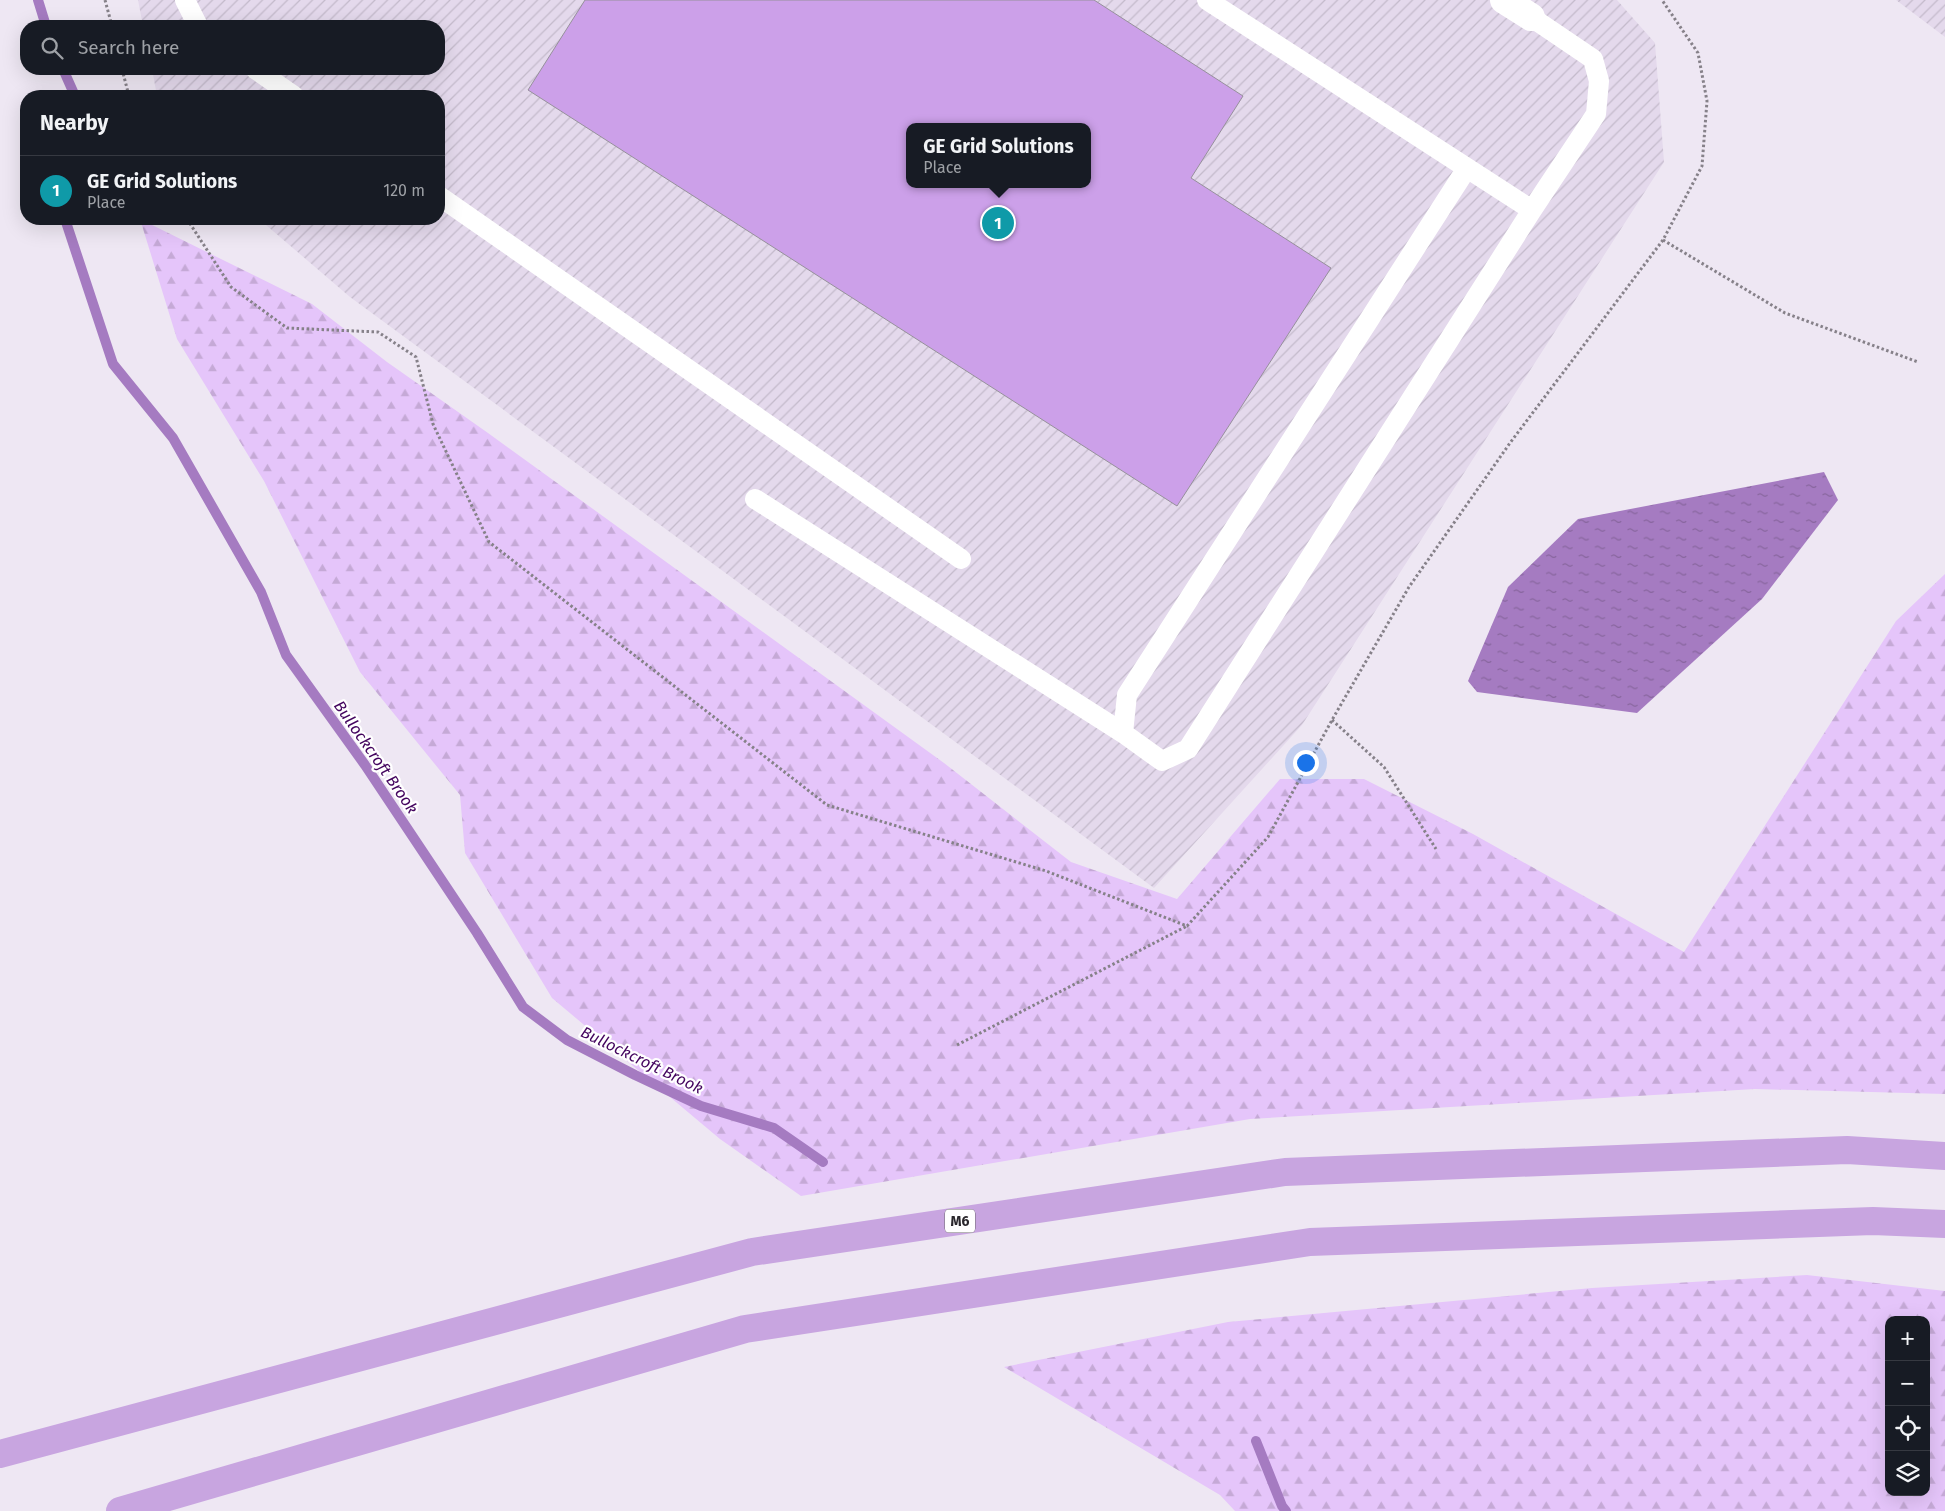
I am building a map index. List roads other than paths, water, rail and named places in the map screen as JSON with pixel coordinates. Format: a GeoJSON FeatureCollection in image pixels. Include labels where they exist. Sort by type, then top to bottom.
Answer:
{"type":"FeatureCollection","features":[{"type":"Feature","properties":{"kind":"highway","name":"M6"},"geometry":{"type":"LineString","coordinates":[[0,1454],[752,1252],[1285,1172],[1847,1150],[1945,1156]]}},
{"type":"Feature","properties":{"kind":"highway"},"geometry":{"type":"LineString","coordinates":[[120,1511],[745,1329],[1310,1242],[1873,1221],[1945,1224]]}},
{"type":"Feature","properties":{"kind":"street"},"geometry":{"type":"LineString","coordinates":[[1504,0],[1531,17]]}},
{"type":"Feature","properties":{"kind":"lane"},"geometry":{"type":"LineString","coordinates":[[184,0],[195,20]]}},
{"type":"Feature","properties":{"kind":"lane"},"geometry":{"type":"LineString","coordinates":[[1207,0],[1532,210]]}},
{"type":"Feature","properties":{"kind":"lane"},"geometry":{"type":"LineString","coordinates":[[755,499],[1123,733],[1162,760],[1188,749],[1532,210],[1596,114],[1600,81],[1593,58],[1531,17]]}},
{"type":"Feature","properties":{"kind":"lane"},"geometry":{"type":"LineString","coordinates":[[263,75],[285,90]]}},
{"type":"Feature","properties":{"kind":"lane"},"geometry":{"type":"LineString","coordinates":[[1123,733],[1127,696],[1467,168]]}},
{"type":"Feature","properties":{"kind":"lane"},"geometry":{"type":"LineString","coordinates":[[445,200],[961,559]]}},
{"type":"Feature","properties":{"kind":"water"},"geometry":{"type":"Polygon","coordinates":[[[1824,472],[1838,500],[1762,599],[1637,713],[1477,692],[1468,681],[1508,587],[1578,519],[1824,472]]]}},
{"type":"Feature","properties":{"kind":"waterway","name":"Bullockcroft Brook"},"geometry":{"type":"LineString","coordinates":[[38,0],[44,20]]}},
{"type":"Feature","properties":{"kind":"waterway","name":"Bullockcroft Brook"},"geometry":{"type":"LineString","coordinates":[[66,75],[72,90]]}},
{"type":"Feature","properties":{"kind":"waterway","name":"Bullockcroft Brook"},"geometry":{"type":"LineString","coordinates":[[67,225],[113,364],[173,438],[261,592],[286,655],[365,765],[477,933],[523,1007],[567,1040],[701,1106],[774,1128],[823,1162]]}},
{"type":"Feature","properties":{"kind":"waterway","name":"Bullockcroft Brook"},"geometry":{"type":"LineString","coordinates":[[1256,1441],[1282,1506],[1286,1511]]}},
{"type":"Feature","properties":{"kind":"place","name":"GE Grid Solutions"},"geometry":{"type":"Point","coordinates":[998,223]}}]}
